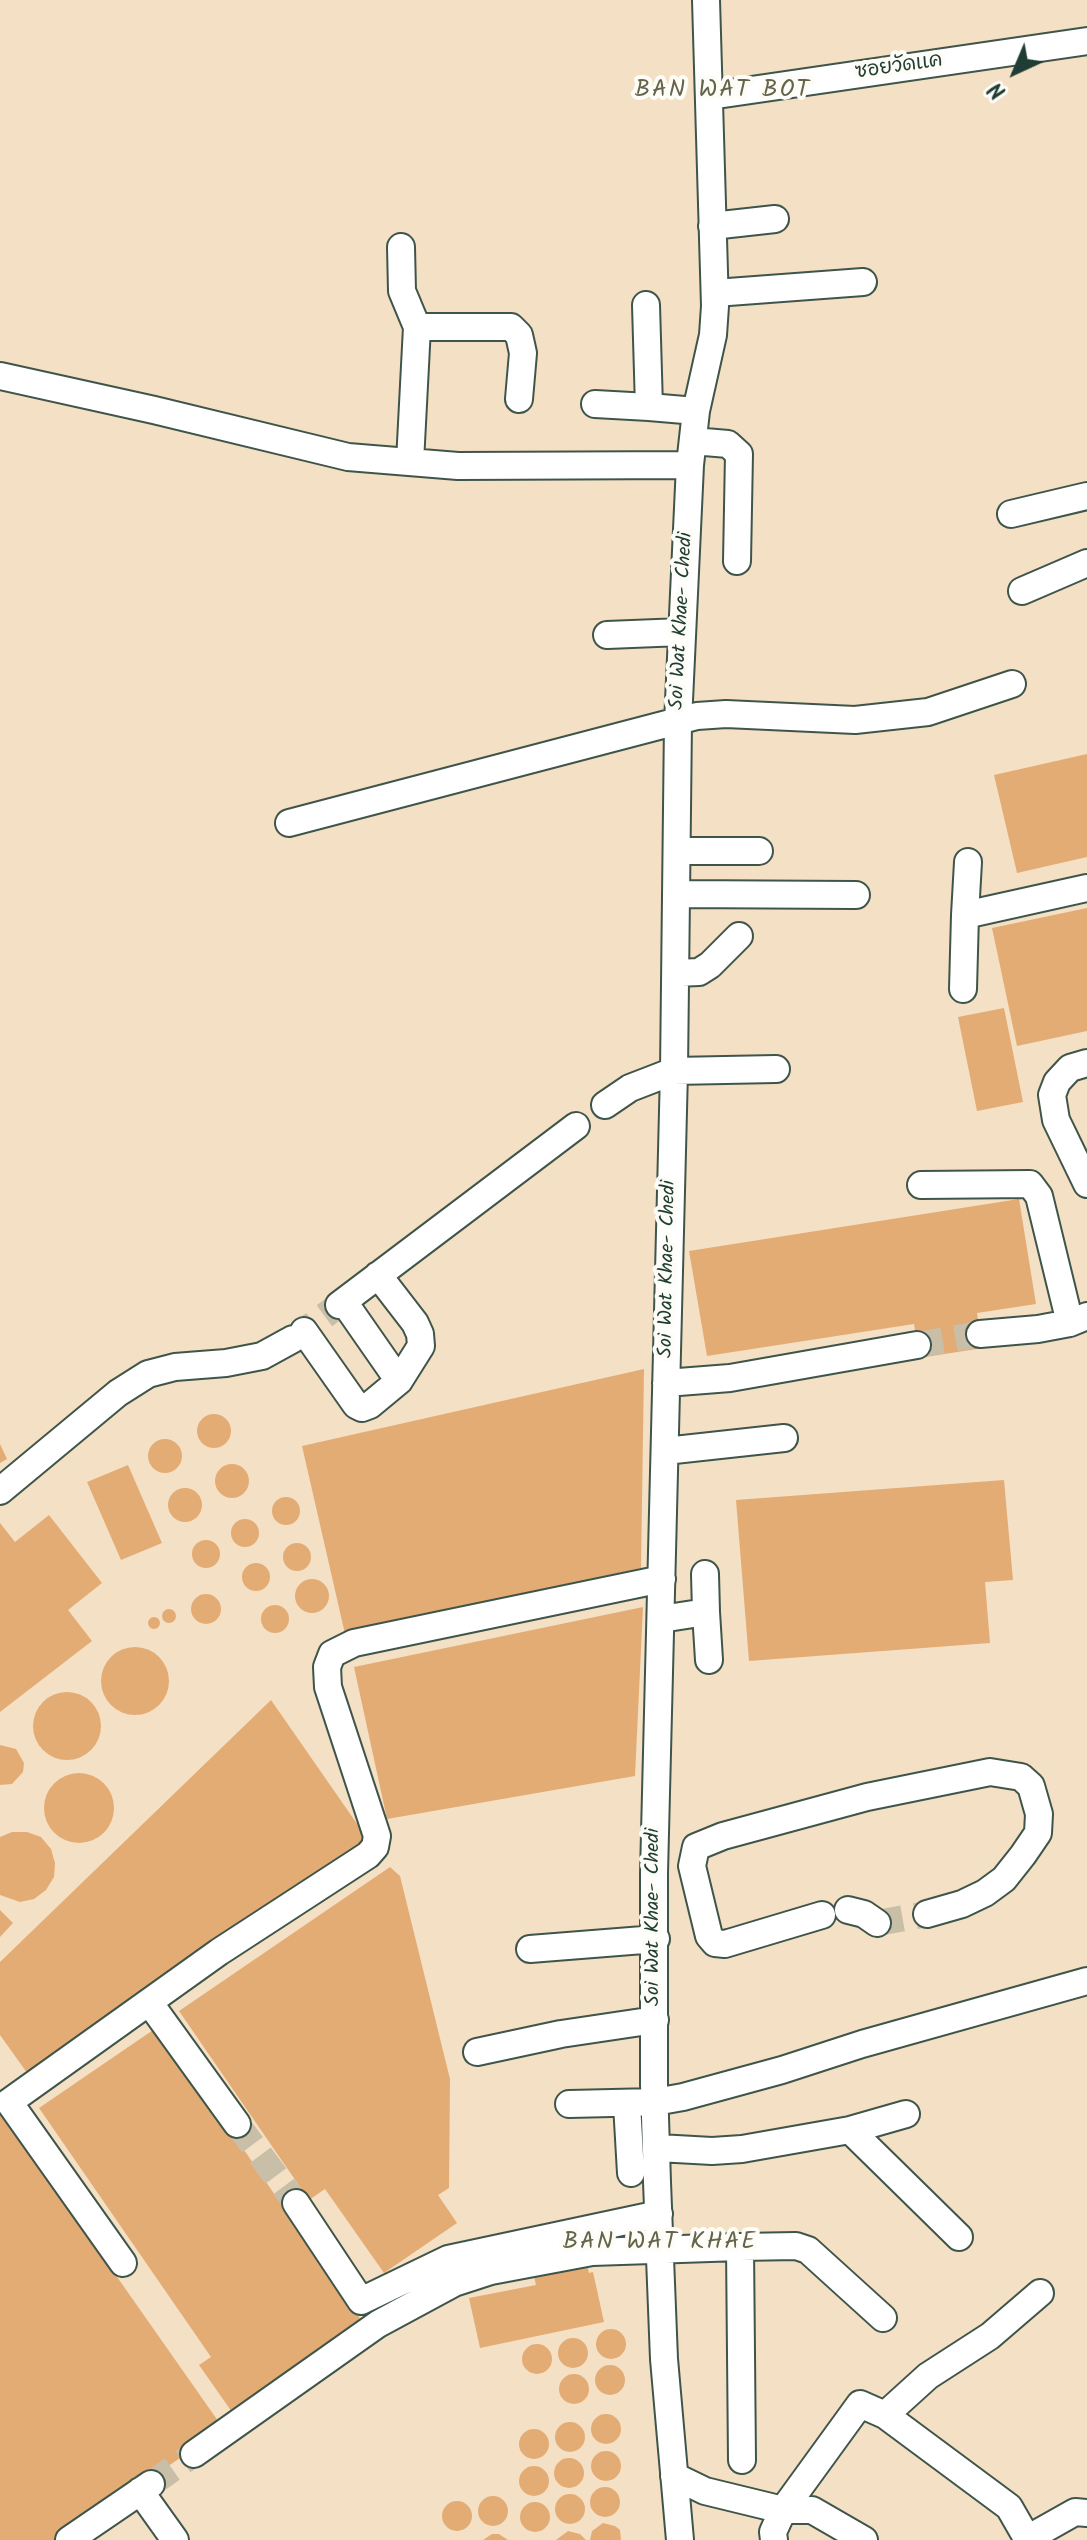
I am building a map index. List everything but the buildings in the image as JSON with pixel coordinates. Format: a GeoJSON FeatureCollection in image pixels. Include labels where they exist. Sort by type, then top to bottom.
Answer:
{"type":"FeatureCollection","features":[{"type":"Feature","properties":{"kind":"street","name":"Soi Wat Khae- Chedi"},"geometry":{"type":"LineString","coordinates":[[680,2540],[664,2359],[655,2102],[654,1873],[674,1071],[678,722],[691,453],[696,411],[713,335],[715,293],[706,0]]}},
{"type":"Feature","properties":{"kind":"street","name":"ซอยวัดแค"},"geometry":{"type":"LineString","coordinates":[[710,96],[1087,41]]}},
{"type":"Feature","properties":{"kind":"street"},"geometry":{"type":"LineString","coordinates":[[712,226],[775,219]]}},
{"type":"Feature","properties":{"kind":"street"},"geometry":{"type":"LineString","coordinates":[[401,247],[402,291],[417,327],[410,462]]}},
{"type":"Feature","properties":{"kind":"street"},"geometry":{"type":"LineString","coordinates":[[715,293],[863,282]]}},
{"type":"Feature","properties":{"kind":"street"},"geometry":{"type":"LineString","coordinates":[[646,305],[649,407]]}},
{"type":"Feature","properties":{"kind":"street"},"geometry":{"type":"LineString","coordinates":[[417,327],[511,327],[519,335],[523,353],[519,399]]}},
{"type":"Feature","properties":{"kind":"street"},"geometry":{"type":"LineString","coordinates":[[0,376],[348,457],[458,466],[691,453],[728,444],[739,454],[737,561]]}},
{"type":"Feature","properties":{"kind":"street"},"geometry":{"type":"LineString","coordinates":[[595,404],[696,411]]}},
{"type":"Feature","properties":{"kind":"street"},"geometry":{"type":"LineString","coordinates":[[1011,514],[1087,496]]}},
{"type":"Feature","properties":{"kind":"street"},"geometry":{"type":"LineString","coordinates":[[1022,591],[1087,563]]}},
{"type":"Feature","properties":{"kind":"street"},"geometry":{"type":"LineString","coordinates":[[607,635],[682,632]]}},
{"type":"Feature","properties":{"kind":"street"},"geometry":{"type":"LineString","coordinates":[[289,823],[697,716],[726,714],[855,720],[928,712],[1012,684]]}},
{"type":"Feature","properties":{"kind":"street"},"geometry":{"type":"LineString","coordinates":[[677,851],[759,851]]}},
{"type":"Feature","properties":{"kind":"street"},"geometry":{"type":"LineString","coordinates":[[963,989],[968,862]]}},
{"type":"Feature","properties":{"kind":"street"},"geometry":{"type":"LineString","coordinates":[[965,915],[1087,888]]}},
{"type":"Feature","properties":{"kind":"street"},"geometry":{"type":"LineString","coordinates":[[676,894],[856,895]]}},
{"type":"Feature","properties":{"kind":"street"},"geometry":{"type":"LineString","coordinates":[[676,973],[699,972],[739,936]]}},
{"type":"Feature","properties":{"kind":"street"},"geometry":{"type":"LineString","coordinates":[[1087,1063],[1070,1068],[1057,1082],[1052,1095],[1056,1120],[1087,1184]]}},
{"type":"Feature","properties":{"kind":"street"},"geometry":{"type":"LineString","coordinates":[[605,1105],[630,1088],[674,1071],[776,1069]]}},
{"type":"Feature","properties":{"kind":"street"},"geometry":{"type":"LineString","coordinates":[[399,1381],[342,1303],[576,1126]]}},
{"type":"Feature","properties":{"kind":"street"},"geometry":{"type":"LineString","coordinates":[[921,1185],[1030,1184],[1039,1196],[1078,1320],[1038,1329],[980,1334]]}},
{"type":"Feature","properties":{"kind":"street"},"geometry":{"type":"LineString","coordinates":[[0,1491],[118,1393],[148,1374],[175,1367],[226,1363],[262,1356],[298,1335],[356,1405],[362,1408],[370,1405],[399,1381],[421,1346],[415,1323],[378,1275]]}},
{"type":"Feature","properties":{"kind":"street"},"geometry":{"type":"LineString","coordinates":[[666,1383],[730,1378],[917,1345]]}},
{"type":"Feature","properties":{"kind":"street"},"geometry":{"type":"LineString","coordinates":[[665,1451],[784,1438]]}},
{"type":"Feature","properties":{"kind":"street"},"geometry":{"type":"LineString","coordinates":[[705,1574],[709,1660]]}},
{"type":"Feature","properties":{"kind":"street"},"geometry":{"type":"LineString","coordinates":[[123,2263],[9,2102],[219,1952],[368,1855],[375,1847],[377,1836],[328,1687],[327,1667],[332,1654],[354,1643],[662,1579]]}},
{"type":"Feature","properties":{"kind":"street"},"geometry":{"type":"LineString","coordinates":[[661,1619],[706,1612]]}},
{"type":"Feature","properties":{"kind":"street"},"geometry":{"type":"LineString","coordinates":[[877,1923],[864,1914],[835,1912],[725,1944],[715,1943],[709,1936],[692,1866],[693,1854],[701,1843],[852,1800],[990,1772],[1021,1777],[1031,1786],[1039,1814],[1038,1833],[1023,1855],[1004,1879],[985,1893],[962,1904],[927,1914]]}},
{"type":"Feature","properties":{"kind":"street"},"geometry":{"type":"LineString","coordinates":[[654,1873],[692,1866]]}},
{"type":"Feature","properties":{"kind":"street"},"geometry":{"type":"LineString","coordinates":[[530,1949],[656,1939]]}},
{"type":"Feature","properties":{"kind":"street"},"geometry":{"type":"LineString","coordinates":[[569,2104],[655,2102],[734,2084],[862,2044],[1087,1981]]}},
{"type":"Feature","properties":{"kind":"street"},"geometry":{"type":"LineString","coordinates":[[149,2002],[237,2124]]}},
{"type":"Feature","properties":{"kind":"street"},"geometry":{"type":"LineString","coordinates":[[477,2052],[655,2020]]}},
{"type":"Feature","properties":{"kind":"street"},"geometry":{"type":"LineString","coordinates":[[627,2104],[631,2173]]}},
{"type":"Feature","properties":{"kind":"street"},"geometry":{"type":"LineString","coordinates":[[658,2148],[742,2149],[850,2130],[906,2114]]}},
{"type":"Feature","properties":{"kind":"street"},"geometry":{"type":"LineString","coordinates":[[850,2130],[959,2237]]}},
{"type":"Feature","properties":{"kind":"street"},"geometry":{"type":"LineString","coordinates":[[296,2203],[361,2301],[448,2259],[659,2214]]}},
{"type":"Feature","properties":{"kind":"street"},"geometry":{"type":"LineString","coordinates":[[194,2454],[378,2324],[454,2283],[491,2271],[592,2252],[796,2246],[808,2250],[883,2318]]}},
{"type":"Feature","properties":{"kind":"street"},"geometry":{"type":"LineString","coordinates":[[740,2247],[742,2460]]}},
{"type":"Feature","properties":{"kind":"street"},"geometry":{"type":"LineString","coordinates":[[885,2415],[928,2376],[990,2336],[1040,2293]]}},
{"type":"Feature","properties":{"kind":"street"},"geometry":{"type":"LineString","coordinates":[[774,2540],[773,2532],[783,2510],[860,2404],[885,2415],[1009,2507],[1028,2539],[1075,2512],[1087,2513]]}},
{"type":"Feature","properties":{"kind":"street"},"geometry":{"type":"LineString","coordinates":[[674,2476],[705,2491],[783,2510],[812,2510],[864,2540]]}},
{"type":"Feature","properties":{"kind":"street"},"geometry":{"type":"LineString","coordinates":[[69,2540],[146,2488],[175,2540]]}},
{"type":"Feature","properties":{"kind":"tunnel"},"geometry":{"type":"LineString","coordinates":[[293,1339],[339,1305]]}},
{"type":"Feature","properties":{"kind":"tunnel"},"geometry":{"type":"LineString","coordinates":[[917,1345],[980,1334]]}},
{"type":"Feature","properties":{"kind":"tunnel"},"geometry":{"type":"LineString","coordinates":[[877,1923],[927,1914]]}},
{"type":"Feature","properties":{"kind":"tunnel"},"geometry":{"type":"LineString","coordinates":[[237,2124],[296,2203]]}},
{"type":"Feature","properties":{"kind":"tunnel"},"geometry":{"type":"LineString","coordinates":[[151,2484],[194,2454]]}},
{"type":"Feature","properties":{"kind":"district","name":"BAN WAT BOT"},"geometry":{"type":"Point","coordinates":[723,92]}},
{"type":"Feature","properties":{"kind":"district","name":"BAN WAT KHAE"},"geometry":{"type":"Point","coordinates":[660,2244]}}]}
